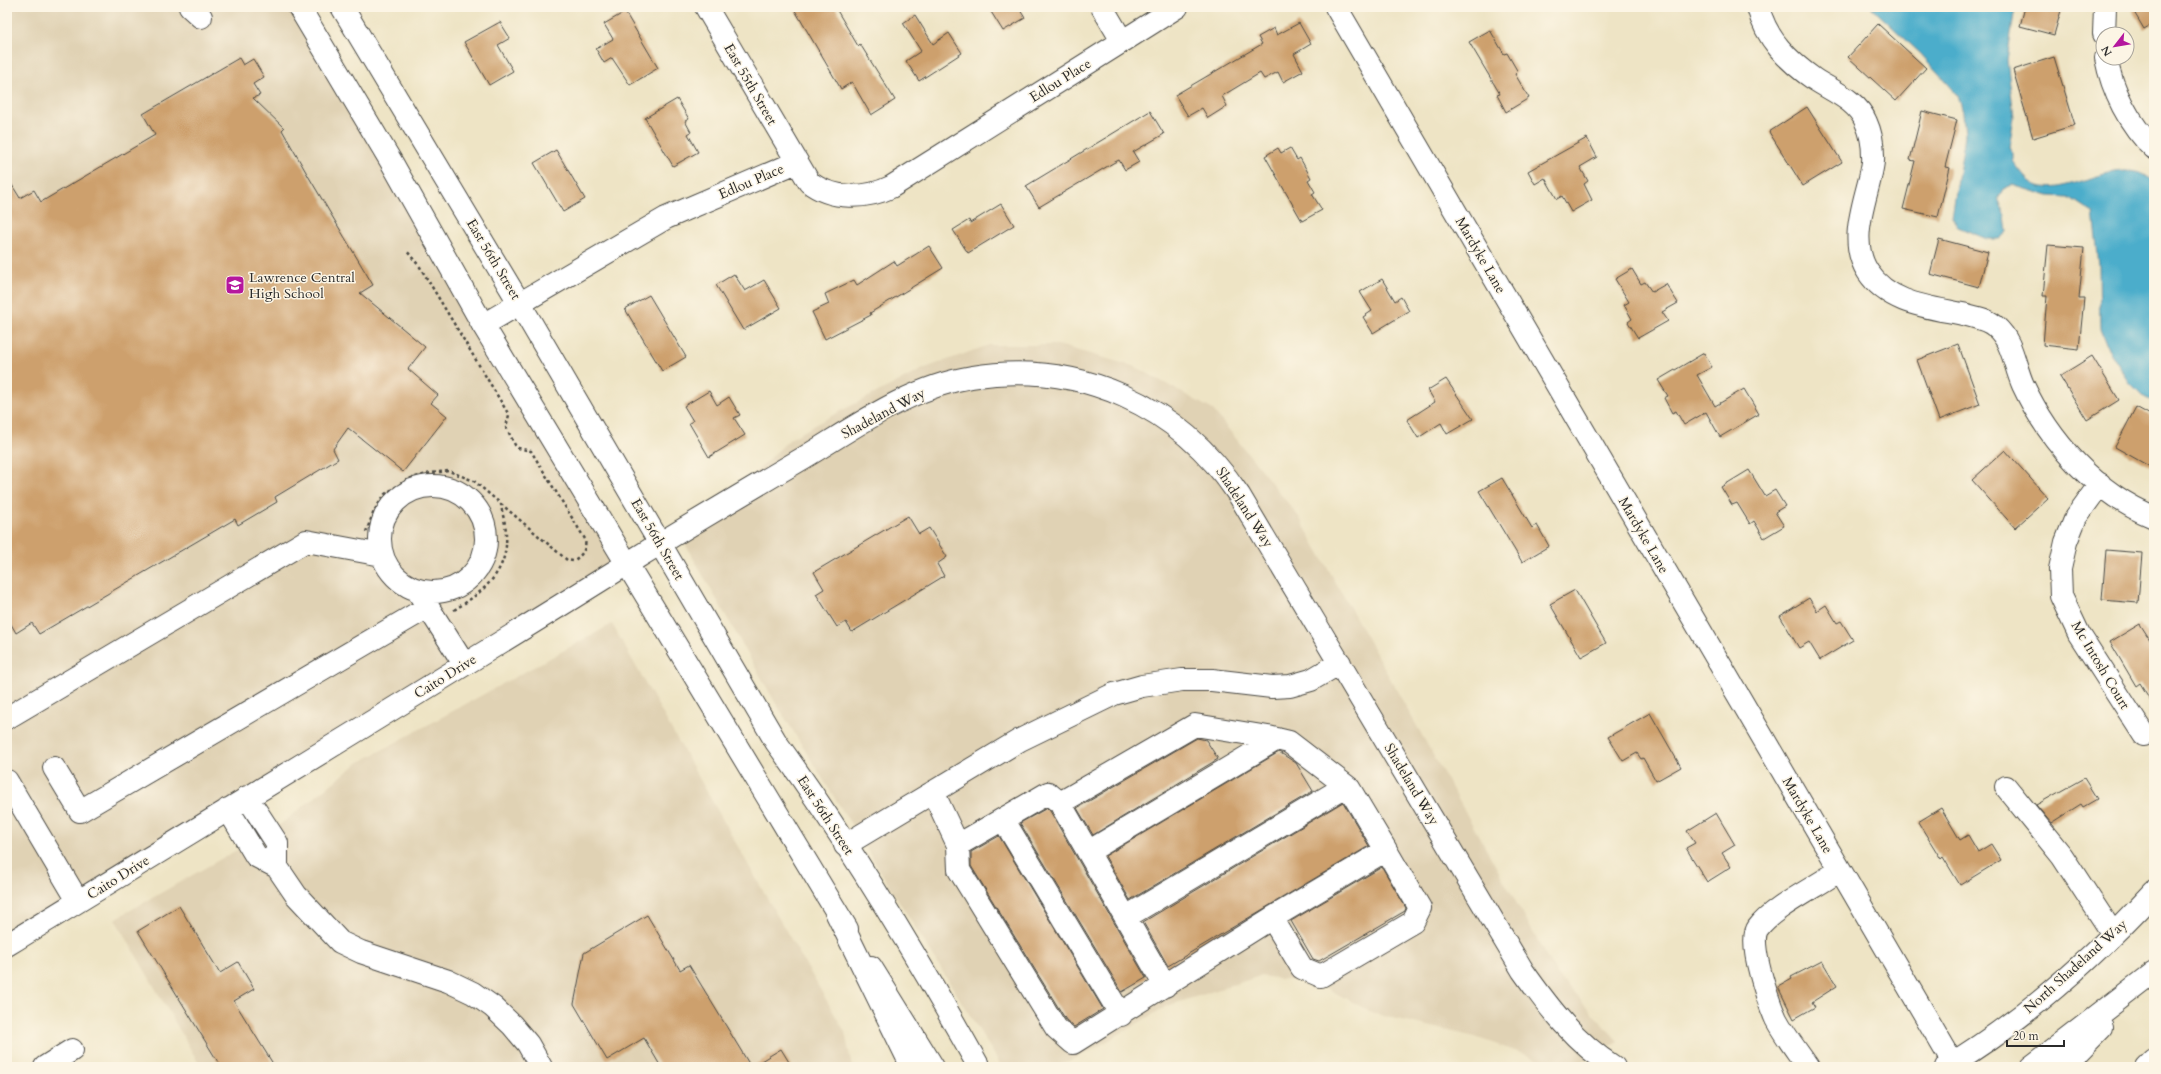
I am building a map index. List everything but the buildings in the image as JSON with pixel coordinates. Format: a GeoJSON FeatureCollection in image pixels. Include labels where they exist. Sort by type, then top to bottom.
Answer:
{"type":"FeatureCollection","features":[{"type":"Feature","properties":{"kind":"main road","name":"East 56th Street"},"geometry":{"type":"LineString","coordinates":[[299,7],[392,163],[483,325],[776,742],[846,845],[978,1067]]}},
{"type":"Feature","properties":{"kind":"main road","name":"East 56th Street"},"geometry":{"type":"LineString","coordinates":[[342,7],[520,304],[644,554],[837,914],[903,1016],[933,1067]]}},
{"type":"Feature","properties":{"kind":"main road","name":"East 55th Street"},"geometry":{"type":"LineString","coordinates":[[706,7],[797,162]]}},
{"type":"Feature","properties":{"kind":"main road"},"geometry":{"type":"LineString","coordinates":[[1102,7],[1122,41]]}},
{"type":"Feature","properties":{"kind":"main road","name":"Edlou Place"},"geometry":{"type":"LineString","coordinates":[[483,325],[666,218],[797,162],[809,182],[815,187],[834,194],[860,196],[887,189],[1177,7]]}},
{"type":"Feature","properties":{"kind":"main road","name":"Mardyke Lane"},"geometry":{"type":"LineString","coordinates":[[1336,7],[1840,870],[1949,1065]]}},
{"type":"Feature","properties":{"kind":"main road"},"geometry":{"type":"LineString","coordinates":[[1758,7],[1765,26],[1783,54],[1801,70],[1842,94],[1861,114],[1866,122],[1872,140],[1874,157],[1859,223],[1858,240],[1861,257],[1868,273],[1880,286],[1894,296],[1911,302],[1983,319],[1996,326],[2011,346],[2023,385],[2045,424],[2067,453],[2113,496],[2137,510],[2154,517]]}},
{"type":"Feature","properties":{"kind":"main road"},"geometry":{"type":"LineString","coordinates":[[2104,26],[2105,7]]}},
{"type":"Feature","properties":{"kind":"main road"},"geometry":{"type":"LineString","coordinates":[[2108,66],[2117,94],[2134,125],[2154,148]]}},
{"type":"Feature","properties":{"kind":"main road","name":"Shadeland Way"},"geometry":{"type":"LineString","coordinates":[[644,554],[888,407],[915,394],[965,379],[1001,374],[1036,374],[1072,379],[1122,394],[1183,430],[1217,463],[1239,495],[1523,971],[1568,1030],[1594,1054],[1614,1067]]}},
{"type":"Feature","properties":{"kind":"main road","name":"Mc Intosh Court"},"geometry":{"type":"LineString","coordinates":[[2100,484],[2076,517],[2066,542],[2060,569],[2061,596],[2079,634],[2144,735]]}},
{"type":"Feature","properties":{"kind":"main road"},"geometry":{"type":"LineString","coordinates":[[54,768],[80,811],[422,598],[435,592],[451,590],[466,582],[478,569],[485,553],[487,535],[482,517],[472,502],[458,491],[441,485],[423,486],[406,492],[392,504],[383,520],[380,537],[382,555],[391,572],[422,598],[464,664]]}},
{"type":"Feature","properties":{"kind":"main road"},"geometry":{"type":"LineString","coordinates":[[7,718],[306,541],[382,555]]}},
{"type":"Feature","properties":{"kind":"main road","name":"Caito Drive"},"geometry":{"type":"LineString","coordinates":[[7,945],[644,554]]}},
{"type":"Feature","properties":{"kind":"main road"},"geometry":{"type":"LineString","coordinates":[[846,845],[1020,740],[1114,694],[1138,687],[1182,680],[1212,680],[1272,687],[1290,686],[1311,680],[1340,663]]}},
{"type":"Feature","properties":{"kind":"main road"},"geometry":{"type":"LineString","coordinates":[[1060,803],[1195,725],[1289,742],[1346,786],[1420,908],[1413,922],[1321,976],[1302,968],[1272,918]]}},
{"type":"Feature","properties":{"kind":"main road"},"geometry":{"type":"LineString","coordinates":[[1088,852],[1277,739]]}},
{"type":"Feature","properties":{"kind":"main road"},"geometry":{"type":"LineString","coordinates":[[7,781],[78,901]]}},
{"type":"Feature","properties":{"kind":"main road"},"geometry":{"type":"LineString","coordinates":[[1126,917],[1346,786]]}},
{"type":"Feature","properties":{"kind":"main road"},"geometry":{"type":"LineString","coordinates":[[2006,787],[2062,856],[2113,934]]}},
{"type":"Feature","properties":{"kind":"main road"},"geometry":{"type":"LineString","coordinates":[[933,792],[958,845],[959,870],[1056,1028],[1074,1043],[1121,1015],[1272,918],[1386,850]]}},
{"type":"Feature","properties":{"kind":"main road"},"geometry":{"type":"LineString","coordinates":[[958,845],[1048,793],[1060,803],[1165,986]]}},
{"type":"Feature","properties":{"kind":"main road"},"geometry":{"type":"LineString","coordinates":[[248,797],[277,843],[277,867]]}},
{"type":"Feature","properties":{"kind":"main road"},"geometry":{"type":"LineString","coordinates":[[228,809],[256,856],[277,867],[296,895],[340,942],[361,952],[448,981],[473,993],[493,1007],[512,1025],[528,1044],[541,1067]]}},
{"type":"Feature","properties":{"kind":"main road"},"geometry":{"type":"LineString","coordinates":[[1003,819],[1121,1015]]}},
{"type":"Feature","properties":{"kind":"main road"},"geometry":{"type":"LineString","coordinates":[[1808,1067],[1788,1039],[1776,1018],[1754,948],[1756,929],[1772,913],[1840,870]]}},
{"type":"Feature","properties":{"kind":"main road","name":"North Shadeland Way"},"geometry":{"type":"LineString","coordinates":[[1949,1065],[2012,1022],[2113,934],[2154,892]]}},
{"type":"Feature","properties":{"kind":"main road"},"geometry":{"type":"LineString","coordinates":[[837,914],[912,1067]]}},
{"type":"Feature","properties":{"kind":"main road"},"geometry":{"type":"LineString","coordinates":[[2031,1067],[2154,973]]}},
{"type":"Feature","properties":{"kind":"main road"},"geometry":{"type":"LineString","coordinates":[[2062,1067],[2154,973]]}},
{"type":"Feature","properties":{"kind":"main road"},"geometry":{"type":"LineString","coordinates":[[45,1067],[72,1050]]}},
{"type":"Feature","properties":{"kind":"main road"},"geometry":{"type":"LineString","coordinates":[[2147,1067],[2154,1060]]}},
{"type":"Feature","properties":{"kind":"path"},"geometry":{"type":"LineString","coordinates":[[364,536],[374,511],[385,494],[408,479],[431,473],[449,471],[474,481],[567,560],[573,562],[584,551],[585,539],[530,452],[518,448],[515,445],[506,427],[509,415],[420,267],[406,250]]}},
{"type":"Feature","properties":{"kind":"path"},"geometry":{"type":"LineString","coordinates":[[461,606],[489,585],[499,571],[505,558],[506,533],[501,504]]}},
{"type":"Feature","properties":{"kind":"shaded area","name":"Lawrence Central High School"},"geometry":{"type":"Polygon","coordinates":[[[7,7],[300,7],[627,564],[7,945],[7,7]]]}},
{"type":"Feature","properties":{"kind":"shaded area"},"geometry":{"type":"Polygon","coordinates":[[[989,345],[1058,345],[1136,367],[1213,410],[1299,517],[1556,973],[1618,1041],[1572,1067],[1561,1067],[1475,1037],[1375,1014],[1319,984],[1260,976],[1167,1006],[1087,1053],[1054,1067],[1002,1067],[775,702],[684,542],[790,439],[925,368],[989,345]]]}},
{"type":"Feature","properties":{"kind":"shaded area"},"geometry":{"type":"Polygon","coordinates":[[[612,624],[771,905],[845,1032],[852,1067],[201,1067],[115,919],[277,827],[358,763],[612,624]]]}},
{"type":"Feature","properties":{"kind":"water"},"geometry":{"type":"Polygon","coordinates":[[[1871,7],[2015,7],[2007,60],[2014,117],[2009,147],[2013,153],[2013,161],[2026,178],[2036,185],[2049,188],[2064,186],[2111,173],[2126,171],[2141,174],[2154,182],[2154,402],[2144,397],[2130,383],[2108,349],[2100,329],[2099,264],[2093,213],[2069,197],[2049,196],[2012,185],[2003,189],[1998,198],[2005,216],[2007,232],[1999,239],[1987,239],[1958,227],[1952,217],[1965,135],[1963,112],[1958,95],[1921,54],[1871,7]]]}},
{"type":"Feature","properties":{"kind":"place","name":"Lawrence Central High School"},"geometry":{"type":"Point","coordinates":[235,285]}}]}
